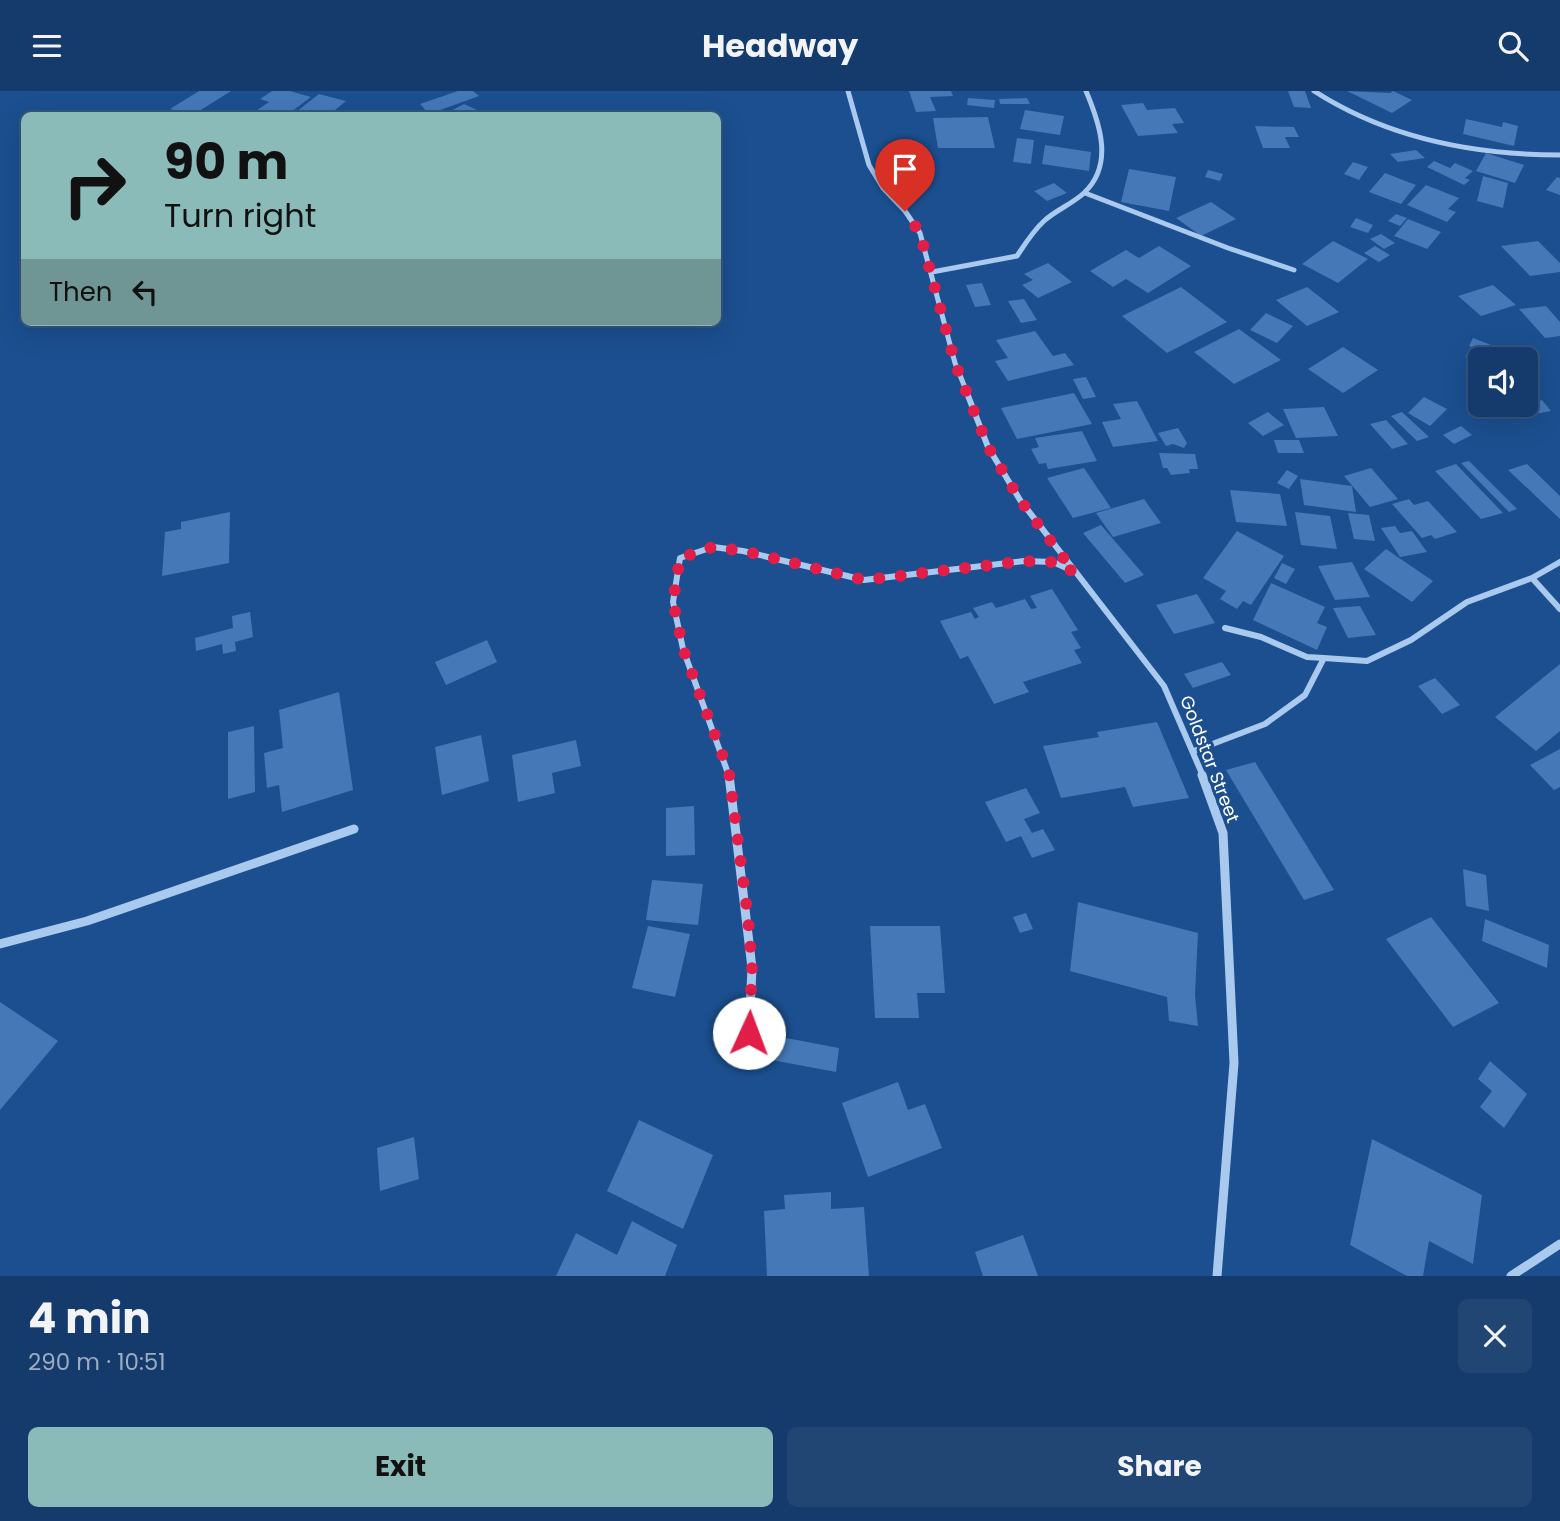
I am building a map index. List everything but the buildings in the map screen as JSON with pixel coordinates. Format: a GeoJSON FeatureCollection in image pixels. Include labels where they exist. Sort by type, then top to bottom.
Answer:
{"type":"FeatureCollection","features":[{"type":"Feature","properties":{"kind":"street","name":"Goldstar Street"},"geometry":{"type":"LineString","coordinates":[[848,91],[869,165],[883,188],[905,211],[920,233],[955,363],[988,447],[1020,500],[1164,686],[1194,751],[1223,833],[1234,1063],[1217,1276]]}},
{"type":"Feature","properties":{"kind":"street"},"geometry":{"type":"LineString","coordinates":[[932,272],[1017,256],[1042,222],[1085,193],[1100,178],[1103,147],[1100,125],[1086,91]]}},
{"type":"Feature","properties":{"kind":"street"},"geometry":{"type":"LineString","coordinates":[[1314,91],[1359,118],[1396,130],[1487,150],[1526,155],[1559,155]]}},
{"type":"Feature","properties":{"kind":"street"},"geometry":{"type":"LineString","coordinates":[[1085,193],[1228,248],[1294,270]]}},
{"type":"Feature","properties":{"kind":"street"},"geometry":{"type":"LineString","coordinates":[[749,1033],[752,968],[739,834],[729,773],[683,649],[678,628],[673,601],[680,558],[713,547],[744,551],[864,580],[1024,561],[1054,562],[1074,572]]}},
{"type":"Feature","properties":{"kind":"street"},"geometry":{"type":"LineString","coordinates":[[1225,628],[1261,637],[1307,657],[1367,661],[1411,640],[1467,602],[1532,578],[1560,562]]}},
{"type":"Feature","properties":{"kind":"street"},"geometry":{"type":"LineString","coordinates":[[1532,578],[1560,609]]}},
{"type":"Feature","properties":{"kind":"street"},"geometry":{"type":"LineString","coordinates":[[1194,751],[1265,724],[1305,695],[1324,658]]}},
{"type":"Feature","properties":{"kind":"street"},"geometry":{"type":"LineString","coordinates":[[0,944],[87,921],[354,829]]}},
{"type":"Feature","properties":{"kind":"street"},"geometry":{"type":"LineString","coordinates":[[1511,1276],[1560,1244]]}},
{"type":"Feature","properties":{"kind":"route"},"geometry":{"type":"LineString","coordinates":[[749,1033],[752,968],[739,834],[729,773],[683,649],[678,628],[673,601],[680,558],[713,547],[744,551],[850,579],[864,580],[1024,561],[1054,562],[1074,572],[1020,500],[988,447],[955,363],[920,233],[905,211]]}}]}
